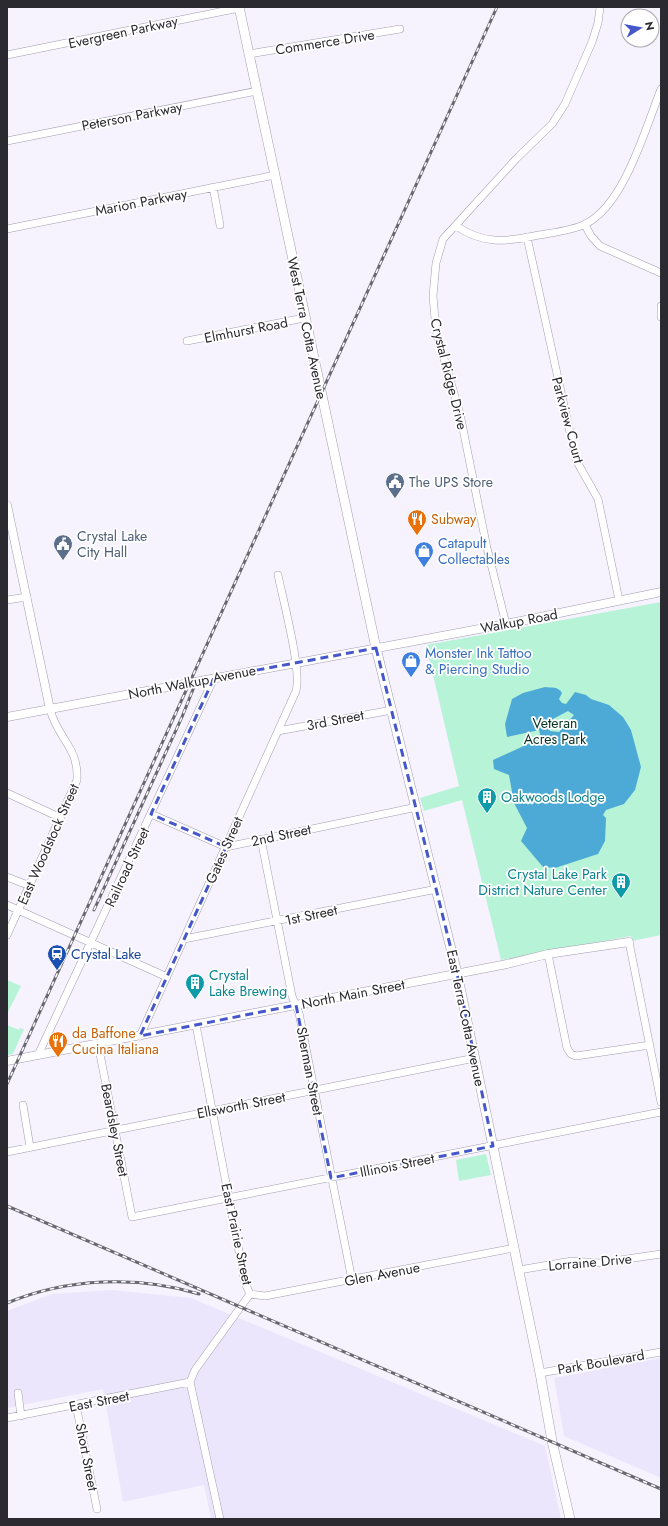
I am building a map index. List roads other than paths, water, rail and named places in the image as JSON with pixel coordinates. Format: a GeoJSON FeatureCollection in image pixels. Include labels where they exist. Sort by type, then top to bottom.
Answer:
{"type":"FeatureCollection","features":[{"type":"Feature","properties":{"kind":"main road","name":"West Terra Cotta Avenue"},"geometry":{"type":"LineString","coordinates":[[239,7],[304,318],[376,648]]}},
{"type":"Feature","properties":{"kind":"main road","name":"East Terra Cotta Avenue"},"geometry":{"type":"LineString","coordinates":[[376,648],[417,807],[457,973],[540,1373],[550,1408],[564,1474],[565,1493],[570,1519]]}},
{"type":"Feature","properties":{"kind":"street","name":"Evergreen Parkway"},"geometry":{"type":"LineString","coordinates":[[7,55],[239,7]]}},
{"type":"Feature","properties":{"kind":"street","name":"Crystal Ridge Drive"},"geometry":{"type":"LineString","coordinates":[[506,624],[487,548],[460,414],[436,331],[433,296],[436,263],[443,239],[516,159],[552,124],[565,104],[592,42],[598,23],[600,7]]}},
{"type":"Feature","properties":{"kind":"street","name":"Commerce Drive"},"geometry":{"type":"LineString","coordinates":[[250,54],[400,29]]}},
{"type":"Feature","properties":{"kind":"street"},"geometry":{"type":"LineString","coordinates":[[456,226],[469,234],[487,240],[506,241],[585,224],[610,203],[622,187],[661,89]]}},
{"type":"Feature","properties":{"kind":"street","name":"Peterson Parkway"},"geometry":{"type":"LineString","coordinates":[[7,141],[257,91]]}},
{"type":"Feature","properties":{"kind":"street","name":"Marion Parkway"},"geometry":{"type":"LineString","coordinates":[[7,229],[275,175]]}},
{"type":"Feature","properties":{"kind":"street"},"geometry":{"type":"LineString","coordinates":[[213,187],[220,225]]}},
{"type":"Feature","properties":{"kind":"street"},"geometry":{"type":"LineString","coordinates":[[585,224],[591,236],[600,246],[661,273]]}},
{"type":"Feature","properties":{"kind":"street","name":"Parkview Court"},"geometry":{"type":"LineString","coordinates":[[527,237],[576,460],[598,499],[619,600]]}},
{"type":"Feature","properties":{"kind":"street"},"geometry":{"type":"LineString","coordinates":[[661,306],[661,317]]}},
{"type":"Feature","properties":{"kind":"street","name":"Elmhurst Road"},"geometry":{"type":"LineString","coordinates":[[187,341],[304,318]]}},
{"type":"Feature","properties":{"kind":"street"},"geometry":{"type":"LineString","coordinates":[[7,505],[50,709]]}},
{"type":"Feature","properties":{"kind":"street","name":"Gates Street"},"geometry":{"type":"LineString","coordinates":[[140,1036],[298,685],[296,663],[278,575]]}},
{"type":"Feature","properties":{"kind":"street","name":"Walkup Road"},"geometry":{"type":"LineString","coordinates":[[376,648],[506,624],[661,592]]}},
{"type":"Feature","properties":{"kind":"street"},"geometry":{"type":"LineString","coordinates":[[7,600],[26,597]]}},
{"type":"Feature","properties":{"kind":"street","name":"North Walkup Avenue"},"geometry":{"type":"LineString","coordinates":[[7,717],[376,648]]}},
{"type":"Feature","properties":{"kind":"street","name":"Railroad Street"},"geometry":{"type":"LineString","coordinates":[[38,1055],[214,678]]}},
{"type":"Feature","properties":{"kind":"street","name":"East Woodstock Street"},"geometry":{"type":"LineString","coordinates":[[7,935],[77,780],[77,767],[74,755],[55,724],[50,709]]}},
{"type":"Feature","properties":{"kind":"street","name":"3rd Street"},"geometry":{"type":"LineString","coordinates":[[278,731],[392,710]]}},
{"type":"Feature","properties":{"kind":"street"},"geometry":{"type":"LineString","coordinates":[[7,793],[61,818]]}},
{"type":"Feature","properties":{"kind":"street","name":"2nd Street"},"geometry":{"type":"LineString","coordinates":[[226,847],[417,807]]}},
{"type":"Feature","properties":{"kind":"street"},"geometry":{"type":"LineString","coordinates":[[151,814],[226,847]]}},
{"type":"Feature","properties":{"kind":"street","name":"Sherman Street"},"geometry":{"type":"LineString","coordinates":[[261,839],[292,996],[299,1013],[352,1280]]}},
{"type":"Feature","properties":{"kind":"street"},"geometry":{"type":"LineString","coordinates":[[7,877],[30,886]]}},
{"type":"Feature","properties":{"kind":"street","name":"1st Street"},"geometry":{"type":"LineString","coordinates":[[184,939],[278,922],[437,889]]}},
{"type":"Feature","properties":{"kind":"street"},"geometry":{"type":"LineString","coordinates":[[7,905],[167,977]]}},
{"type":"Feature","properties":{"kind":"street"},"geometry":{"type":"LineString","coordinates":[[629,942],[661,1102]]}},
{"type":"Feature","properties":{"kind":"street","name":"North Main Street"},"geometry":{"type":"LineString","coordinates":[[7,1061],[196,1025],[548,954],[629,942]]}},
{"type":"Feature","properties":{"kind":"street"},"geometry":{"type":"LineString","coordinates":[[548,954],[567,1048],[571,1054],[576,1056],[650,1045]]}},
{"type":"Feature","properties":{"kind":"street","name":"East Prairie Street"},"geometry":{"type":"LineString","coordinates":[[190,1382],[195,1370],[250,1294],[245,1283],[196,1025]]}},
{"type":"Feature","properties":{"kind":"street","name":"Beardsley Street"},"geometry":{"type":"LineString","coordinates":[[98,1044],[132,1217]]}},
{"type":"Feature","properties":{"kind":"street","name":"Ellsworth Street"},"geometry":{"type":"LineString","coordinates":[[7,1152],[475,1058]]}},
{"type":"Feature","properties":{"kind":"street"},"geometry":{"type":"LineString","coordinates":[[22,1105],[30,1147]]}},
{"type":"Feature","properties":{"kind":"street","name":"Illinois Street"},"geometry":{"type":"LineString","coordinates":[[132,1217],[661,1112]]}},
{"type":"Feature","properties":{"kind":"street","name":"Glen Avenue"},"geometry":{"type":"LineString","coordinates":[[250,1294],[265,1296],[514,1248]]}},
{"type":"Feature","properties":{"kind":"street","name":"Lorraine Drive"},"geometry":{"type":"LineString","coordinates":[[519,1270],[572,1261],[600,1263],[661,1254]]}},
{"type":"Feature","properties":{"kind":"street","name":"Park Boulevard"},"geometry":{"type":"LineString","coordinates":[[540,1373],[661,1352]]}},
{"type":"Feature","properties":{"kind":"street"},"geometry":{"type":"LineString","coordinates":[[190,1382],[220,1519]]}},
{"type":"Feature","properties":{"kind":"street","name":"East Street"},"geometry":{"type":"LineString","coordinates":[[7,1418],[190,1382]]}},
{"type":"Feature","properties":{"kind":"street"},"geometry":{"type":"LineString","coordinates":[[18,1393],[21,1416]]}},
{"type":"Feature","properties":{"kind":"street","name":"Short Street"},"geometry":{"type":"LineString","coordinates":[[76,1405],[97,1509]]}},
{"type":"Feature","properties":{"kind":"water"},"geometry":{"type":"Polygon","coordinates":[[[545,687],[554,688],[558,689],[562,693],[559,699],[562,703],[566,704],[575,692],[609,705],[623,717],[631,730],[641,767],[635,790],[624,804],[606,810],[603,815],[606,818],[605,841],[598,854],[555,868],[543,867],[521,841],[527,828],[514,803],[509,775],[494,769],[493,760],[541,738],[539,730],[507,737],[505,724],[512,699],[523,693],[545,687]],[[568,711],[553,719],[548,725],[550,731],[559,732],[574,715],[568,711]]]}},
{"type":"Feature","properties":{"kind":"railway"},"geometry":{"type":"LineString","coordinates":[[7,1084],[497,7]]}},
{"type":"Feature","properties":{"kind":"railway"},"geometry":{"type":"LineString","coordinates":[[94,910],[182,717],[196,682]]}},
{"type":"Feature","properties":{"kind":"railway"},"geometry":{"type":"LineString","coordinates":[[7,1206],[661,1489]]}},
{"type":"Feature","properties":{"kind":"railway"},"geometry":{"type":"LineString","coordinates":[[7,1303],[54,1288],[103,1282],[152,1284],[199,1294]]}},
{"type":"Feature","properties":{"kind":"place","name":"The UPS Store"},"geometry":{"type":"Point","coordinates":[395,499]}},
{"type":"Feature","properties":{"kind":"place","name":"Subway"},"geometry":{"type":"Point","coordinates":[417,536]}},
{"type":"Feature","properties":{"kind":"place","name":"Crystal Lake City Hall"},"geometry":{"type":"Point","coordinates":[63,561]}},
{"type":"Feature","properties":{"kind":"place","name":"Catapult Collectables"},"geometry":{"type":"Point","coordinates":[424,568]}},
{"type":"Feature","properties":{"kind":"place","name":"Monster Ink Tattoo & Piercing Studio"},"geometry":{"type":"Point","coordinates":[411,678]}},
{"type":"Feature","properties":{"kind":"place","name":"Oakwoods Lodge"},"geometry":{"type":"Point","coordinates":[487,814]}},
{"type":"Feature","properties":{"kind":"place","name":"Crystal Lake Park District Nature Center"},"geometry":{"type":"Point","coordinates":[621,899]}},
{"type":"Feature","properties":{"kind":"place","name":"Crystal Lake"},"geometry":{"type":"Point","coordinates":[57,971]}},
{"type":"Feature","properties":{"kind":"place","name":"Crystal Lake Brewing"},"geometry":{"type":"Point","coordinates":[195,1000]}},
{"type":"Feature","properties":{"kind":"place","name":"da Baffone Cucina Italiana"},"geometry":{"type":"Point","coordinates":[58,1058]}},
{"type":"Feature","properties":{"kind":"park label","name":"Veteran Acres Park"},"geometry":{"type":"Point","coordinates":[555,732]}}]}
